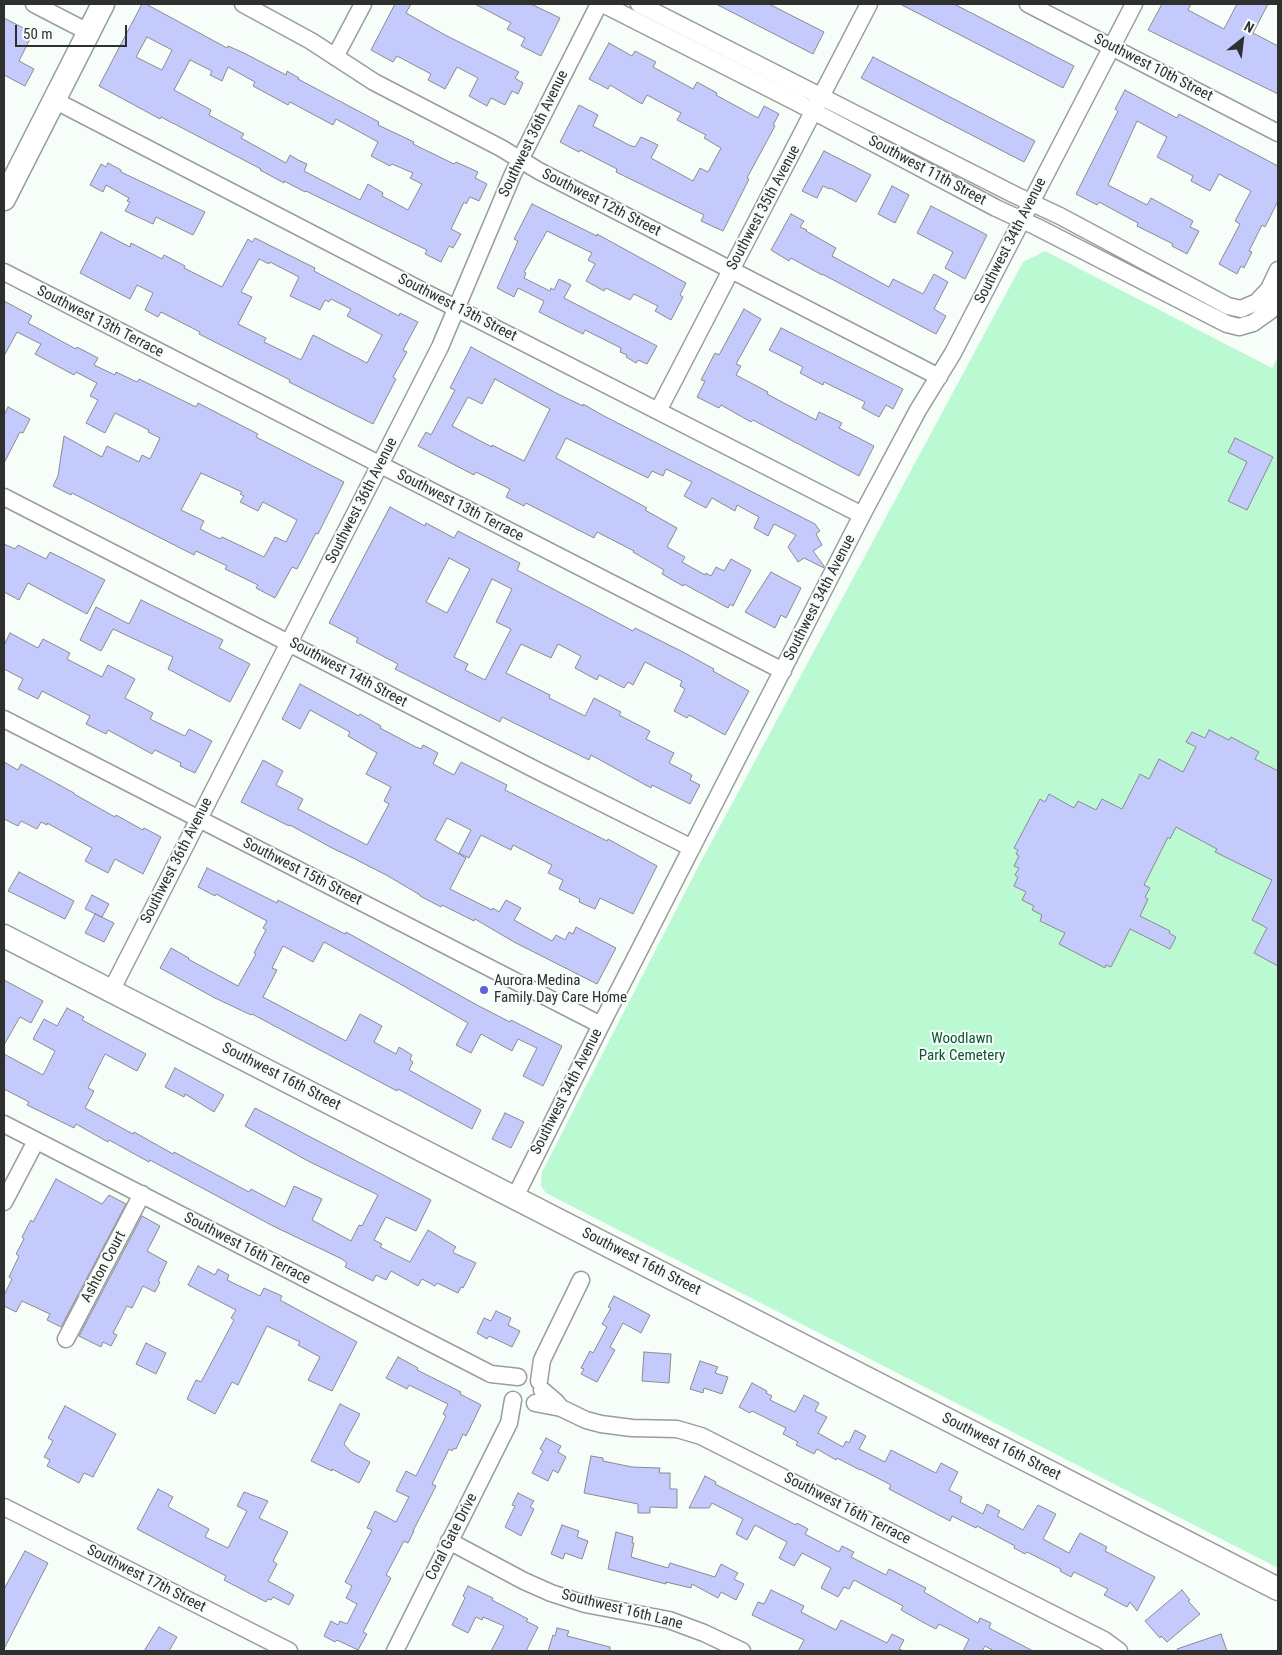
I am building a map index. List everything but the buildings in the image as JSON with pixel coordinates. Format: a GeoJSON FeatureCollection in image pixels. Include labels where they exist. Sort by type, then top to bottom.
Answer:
{"type":"FeatureCollection","features":[{"type":"Feature","properties":{"kind":"street"},"geometry":{"type":"LineString","coordinates":[[34,4],[88,32]]}},
{"type":"Feature","properties":{"kind":"street"},"geometry":{"type":"LineString","coordinates":[[4,199],[103,4]]}},
{"type":"Feature","properties":{"kind":"street","name":"Southwest 12th Street"},"geometry":{"type":"LineString","coordinates":[[243,4],[311,41],[374,82],[539,171],[939,377]]}},
{"type":"Feature","properties":{"kind":"street"},"geometry":{"type":"LineString","coordinates":[[335,57],[363,4]]}},
{"type":"Feature","properties":{"kind":"street","name":"Southwest 36th Avenue"},"geometry":{"type":"LineString","coordinates":[[111,991],[440,347],[520,160],[598,4]]}},
{"type":"Feature","properties":{"kind":"street","name":"Southwest 11th Street"},"geometry":{"type":"LineString","coordinates":[[603,4],[1060,216],[1228,306],[1241,309],[1247,307]]}},
{"type":"Feature","properties":{"kind":"street","name":"Southwest 11th Street"},"geometry":{"type":"LineString","coordinates":[[639,4],[1022,221],[1227,324],[1239,327],[1253,323]]}},
{"type":"Feature","properties":{"kind":"street","name":"Southwest 35th Avenue"},"geometry":{"type":"LineString","coordinates":[[658,411],[869,4]]}},
{"type":"Feature","properties":{"kind":"street","name":"Southwest 10th Street"},"geometry":{"type":"LineString","coordinates":[[1028,4],[1278,133]]}},
{"type":"Feature","properties":{"kind":"street","name":"Southwest 34th Avenue"},"geometry":{"type":"LineString","coordinates":[[515,1197],[862,515],[918,410],[939,377],[1134,4]]}},
{"type":"Feature","properties":{"kind":"street","name":"Southwest 13th Street"},"geometry":{"type":"LineString","coordinates":[[54,100],[862,515]]}},
{"type":"Feature","properties":{"kind":"street"},"geometry":{"type":"LineString","coordinates":[[1278,270],[1269,289],[1262,298],[1247,307],[1253,323],[1270,311],[1278,298]]}},
{"type":"Feature","properties":{"kind":"street","name":"Southwest 13th Terrace"},"geometry":{"type":"LineString","coordinates":[[4,272],[783,671]]}},
{"type":"Feature","properties":{"kind":"street","name":"Southwest 14th Street"},"geometry":{"type":"LineString","coordinates":[[4,497],[538,772],[692,848]]}},
{"type":"Feature","properties":{"kind":"street","name":"Southwest 15th Street"},"geometry":{"type":"LineString","coordinates":[[4,719],[601,1025]]}},
{"type":"Feature","properties":{"kind":"street","name":"Southwest 16th Street"},"geometry":{"type":"LineString","coordinates":[[4,936],[1278,1589]]}},
{"type":"Feature","properties":{"kind":"street","name":"Southwest 16th Terrace"},"geometry":{"type":"LineString","coordinates":[[4,1124],[491,1374],[496,1380],[556,1402],[561,1408],[579,1417],[601,1424],[632,1428],[677,1429],[716,1442],[1094,1635],[1119,1651]]}},
{"type":"Feature","properties":{"kind":"street"},"geometry":{"type":"LineString","coordinates":[[4,1202],[36,1141]]}},
{"type":"Feature","properties":{"kind":"street","name":"Ashton Court"},"geometry":{"type":"LineString","coordinates":[[66,1339],[142,1194]]}},
{"type":"Feature","properties":{"kind":"street","name":"Coral Gate Drive"},"geometry":{"type":"LineString","coordinates":[[395,1651],[581,1280]]}},
{"type":"Feature","properties":{"kind":"street","name":"Southwest 17th Street"},"geometry":{"type":"LineString","coordinates":[[4,1507],[289,1651]]}},
{"type":"Feature","properties":{"kind":"street","name":"Southwest 16th Lane"},"geometry":{"type":"LineString","coordinates":[[449,1541],[524,1581],[551,1593],[585,1604],[669,1620],[704,1632],[742,1651]]}},
{"type":"Feature","properties":{"kind":"green space","name":"Woodlawn Park Cemetery"},"geometry":{"type":"Polygon","coordinates":[[[1045,251],[1272,368],[1278,356],[1278,1568],[546,1193],[541,1186],[542,1172],[699,865],[1023,262],[1045,251]]]}},
{"type":"Feature","properties":{"kind":"place","name":"Aurora Medina Family Day Care Home"},"geometry":{"type":"Point","coordinates":[484,990]}}]}
